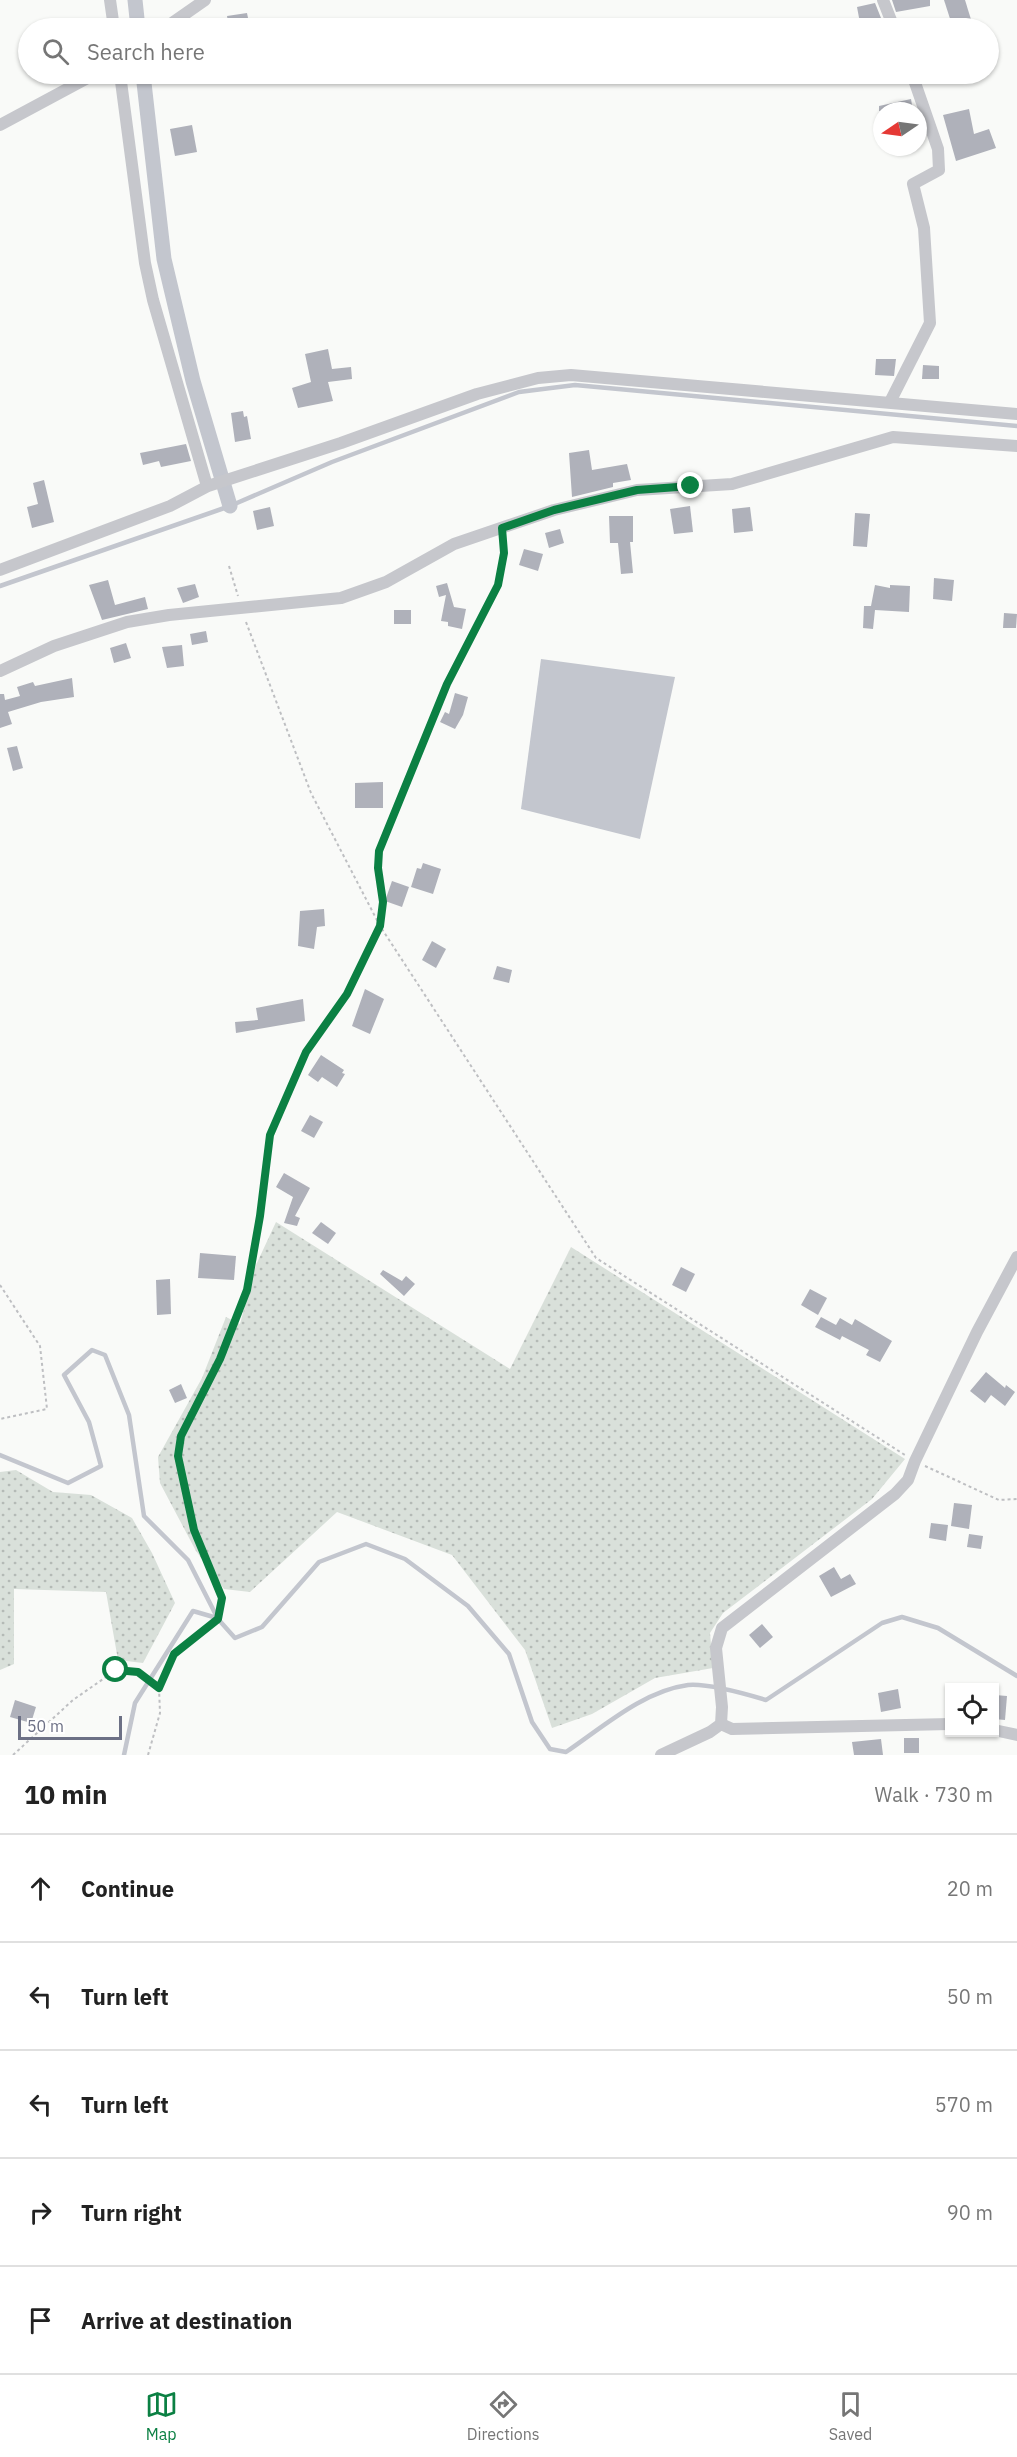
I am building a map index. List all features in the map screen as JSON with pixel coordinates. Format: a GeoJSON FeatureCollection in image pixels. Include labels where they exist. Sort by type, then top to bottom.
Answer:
{"type":"FeatureCollection","features":[{"type":"Feature","properties":{"kind":"street"},"geometry":{"type":"LineString","coordinates":[[110,0],[113,18]]}},
{"type":"Feature","properties":{"kind":"street"},"geometry":{"type":"LineString","coordinates":[[180,18],[205,0]]}},
{"type":"Feature","properties":{"kind":"street"},"geometry":{"type":"LineString","coordinates":[[883,0],[890,18]]}},
{"type":"Feature","properties":{"kind":"street"},"geometry":{"type":"LineString","coordinates":[[0,125],[76,84]]}},
{"type":"Feature","properties":{"kind":"street"},"geometry":{"type":"LineString","coordinates":[[121,84],[149,281],[208,486]]}},
{"type":"Feature","properties":{"kind":"street"},"geometry":{"type":"LineString","coordinates":[[890,402],[930,323],[924,228],[913,184],[939,170],[938,148],[916,84]]}},
{"type":"Feature","properties":{"kind":"street"},"geometry":{"type":"LineString","coordinates":[[0,570],[170,506],[208,486],[341,443],[477,394],[538,378],[571,375],[1017,414]]}},
{"type":"Feature","properties":{"kind":"street"},"geometry":{"type":"LineString","coordinates":[[0,670],[54,646],[126,622],[169,615],[341,598],[386,582],[454,544],[554,510],[637,490],[732,484],[893,437],[1017,446]]}},
{"type":"Feature","properties":{"kind":"street"},"geometry":{"type":"LineString","coordinates":[[721,1724],[722,1707],[716,1647],[722,1628],[895,1494],[908,1480],[977,1332],[1017,1257]]}},
{"type":"Feature","properties":{"kind":"street"},"geometry":{"type":"LineString","coordinates":[[721,1724],[732,1729],[945,1724]]}},
{"type":"Feature","properties":{"kind":"street"},"geometry":{"type":"LineString","coordinates":[[661,1755],[710,1732],[721,1724]]}},
{"type":"Feature","properties":{"kind":"street"},"geometry":{"type":"LineString","coordinates":[[999,1731],[1017,1735]]}},
{"type":"Feature","properties":{"kind":"path"},"geometry":{"type":"LineString","coordinates":[[148,1755],[160,1713],[159,1688],[174,1654],[218,1619],[222,1598],[194,1530],[178,1456],[181,1436],[220,1359],[247,1290],[260,1216],[270,1135],[306,1052],[347,994],[380,926],[383,902],[378,868],[379,851],[447,684],[498,585],[504,553],[502,528]]}},
{"type":"Feature","properties":{"kind":"path"},"geometry":{"type":"LineString","coordinates":[[229,566],[241,609],[311,794],[380,926],[596,1258],[915,1461],[999,1500],[1017,1499]]}},
{"type":"Feature","properties":{"kind":"path"},"geometry":{"type":"LineString","coordinates":[[0,1285],[40,1346],[46,1409],[0,1419]]}},
{"type":"Feature","properties":{"kind":"path"},"geometry":{"type":"LineString","coordinates":[[13,1755],[73,1700],[116,1670],[138,1672],[159,1688]]}},
{"type":"Feature","properties":{"kind":"shaded area"},"geometry":{"type":"Polygon","coordinates":[[[541,659],[675,677],[640,839],[521,809],[541,659]]]}},
{"type":"Feature","properties":{"kind":"shaded area"},"geometry":{"type":"Polygon","coordinates":[[[276,1222],[510,1369],[571,1247],[905,1459],[872,1499],[723,1613],[710,1633],[713,1668],[655,1678],[592,1714],[552,1728],[525,1650],[452,1555],[337,1512],[250,1592],[224,1589],[196,1551],[160,1483],[158,1457],[202,1378],[226,1317],[240,1324],[256,1265],[276,1222]]]}},
{"type":"Feature","properties":{"kind":"shaded area"},"geometry":{"type":"Polygon","coordinates":[[[16,1470],[53,1492],[91,1495],[132,1518],[152,1553],[175,1603],[143,1663],[118,1660],[106,1592],[14,1589],[14,1664],[0,1670],[0,1472],[16,1470]]]}},
{"type":"Feature","properties":{"kind":"building"},"geometry":{"type":"Polygon","coordinates":[[[892,0],[930,0],[930,6],[896,12],[892,0]]]}},
{"type":"Feature","properties":{"kind":"building"},"geometry":{"type":"Polygon","coordinates":[[[944,0],[965,0],[971,18],[950,18],[944,0]]]}},
{"type":"Feature","properties":{"kind":"building"},"geometry":{"type":"Polygon","coordinates":[[[875,3],[881,18],[859,18],[857,7],[875,3]]]}},
{"type":"Feature","properties":{"kind":"building"},"geometry":{"type":"Polygon","coordinates":[[[247,13],[248,18],[227,18],[227,16],[247,13]]]}},
{"type":"Feature","properties":{"kind":"building"},"geometry":{"type":"Polygon","coordinates":[[[969,109],[974,134],[989,129],[996,148],[956,161],[943,115],[969,109]]]}},
{"type":"Feature","properties":{"kind":"building"},"geometry":{"type":"Polygon","coordinates":[[[192,125],[197,152],[175,156],[170,129],[192,125]]]}},
{"type":"Feature","properties":{"kind":"building"},"geometry":{"type":"Polygon","coordinates":[[[328,349],[332,369],[351,367],[352,379],[328,382],[333,401],[298,408],[292,388],[311,382],[305,354],[328,349]]]}},
{"type":"Feature","properties":{"kind":"building"},"geometry":{"type":"Polygon","coordinates":[[[876,359],[896,359],[894,376],[875,375],[876,359]]]}},
{"type":"Feature","properties":{"kind":"building"},"geometry":{"type":"Polygon","coordinates":[[[923,365],[939,366],[939,379],[922,379],[923,365]]]}},
{"type":"Feature","properties":{"kind":"building"},"geometry":{"type":"Polygon","coordinates":[[[243,411],[244,417],[247,416],[251,439],[235,442],[231,413],[243,411]]]}},
{"type":"Feature","properties":{"kind":"building"},"geometry":{"type":"Polygon","coordinates":[[[186,444],[191,461],[161,467],[159,461],[143,465],[140,453],[186,444]]]}},
{"type":"Feature","properties":{"kind":"building"},"geometry":{"type":"Polygon","coordinates":[[[589,450],[592,470],[627,464],[631,480],[613,483],[613,487],[572,497],[569,453],[589,450]]]}},
{"type":"Feature","properties":{"kind":"building"},"geometry":{"type":"Polygon","coordinates":[[[44,480],[54,522],[32,528],[27,507],[38,504],[33,483],[44,480]]]}},
{"type":"Feature","properties":{"kind":"building"},"geometry":{"type":"Polygon","coordinates":[[[690,506],[693,532],[674,534],[670,509],[690,506]]]}},
{"type":"Feature","properties":{"kind":"building"},"geometry":{"type":"Polygon","coordinates":[[[270,507],[274,526],[257,530],[253,511],[270,507]]]}},
{"type":"Feature","properties":{"kind":"building"},"geometry":{"type":"Polygon","coordinates":[[[750,507],[753,531],[734,533],[732,509],[750,507]]]}},
{"type":"Feature","properties":{"kind":"building"},"geometry":{"type":"Polygon","coordinates":[[[855,513],[870,514],[867,547],[853,546],[855,513]]]}},
{"type":"Feature","properties":{"kind":"building"},"geometry":{"type":"Polygon","coordinates":[[[609,516],[633,516],[633,542],[630,542],[633,573],[621,574],[618,543],[610,543],[609,516]]]}},
{"type":"Feature","properties":{"kind":"building"},"geometry":{"type":"Polygon","coordinates":[[[560,529],[564,543],[549,548],[545,533],[560,529]]]}},
{"type":"Feature","properties":{"kind":"building"},"geometry":{"type":"Polygon","coordinates":[[[524,549],[543,554],[538,571],[519,565],[524,549]]]}},
{"type":"Feature","properties":{"kind":"building"},"geometry":{"type":"Polygon","coordinates":[[[934,578],[954,580],[952,601],[933,599],[934,578]]]}},
{"type":"Feature","properties":{"kind":"building"},"geometry":{"type":"Polygon","coordinates":[[[108,580],[115,605],[145,597],[148,609],[102,620],[89,585],[108,580]]]}},
{"type":"Feature","properties":{"kind":"building"},"geometry":{"type":"Polygon","coordinates":[[[447,583],[454,607],[466,609],[462,629],[448,626],[448,622],[441,621],[446,595],[439,597],[436,586],[447,583]]]}},
{"type":"Feature","properties":{"kind":"building"},"geometry":{"type":"Polygon","coordinates":[[[195,584],[199,597],[183,603],[177,588],[195,584]]]}},
{"type":"Feature","properties":{"kind":"building"},"geometry":{"type":"Polygon","coordinates":[[[875,585],[890,588],[890,585],[910,586],[909,612],[875,610],[873,629],[863,628],[864,606],[871,606],[875,585]]]}},
{"type":"Feature","properties":{"kind":"building"},"geometry":{"type":"Polygon","coordinates":[[[394,610],[411,610],[411,624],[394,624],[394,610]]]}},
{"type":"Feature","properties":{"kind":"building"},"geometry":{"type":"Polygon","coordinates":[[[1004,613],[1017,614],[1016,628],[1003,628],[1004,613]]]}},
{"type":"Feature","properties":{"kind":"building"},"geometry":{"type":"Polygon","coordinates":[[[206,631],[208,642],[192,645],[190,634],[206,631]]]}},
{"type":"Feature","properties":{"kind":"building"},"geometry":{"type":"Polygon","coordinates":[[[126,643],[131,658],[114,663],[110,648],[126,643]]]}},
{"type":"Feature","properties":{"kind":"building"},"geometry":{"type":"Polygon","coordinates":[[[182,645],[184,666],[167,668],[162,647],[182,645]]]}},
{"type":"Feature","properties":{"kind":"building"},"geometry":{"type":"Polygon","coordinates":[[[72,678],[74,697],[41,702],[8,712],[12,724],[0,728],[0,694],[4,694],[5,700],[20,696],[17,687],[33,682],[35,686],[72,678]]]}},
{"type":"Feature","properties":{"kind":"building"},"geometry":{"type":"Polygon","coordinates":[[[455,693],[468,697],[463,715],[455,729],[440,722],[445,712],[449,714],[455,693]]]}},
{"type":"Feature","properties":{"kind":"building"},"geometry":{"type":"Polygon","coordinates":[[[17,746],[23,768],[13,771],[7,748],[17,746]]]}},
{"type":"Feature","properties":{"kind":"building"},"geometry":{"type":"Polygon","coordinates":[[[383,782],[383,808],[355,808],[355,783],[383,782]]]}},
{"type":"Feature","properties":{"kind":"building"},"geometry":{"type":"Polygon","coordinates":[[[423,863],[441,869],[433,894],[411,887],[417,868],[421,869],[423,863]]]}},
{"type":"Feature","properties":{"kind":"building"},"geometry":{"type":"Polygon","coordinates":[[[392,881],[409,887],[402,907],[385,901],[392,881]]]}},
{"type":"Feature","properties":{"kind":"building"},"geometry":{"type":"Polygon","coordinates":[[[324,909],[325,926],[317,927],[314,949],[298,946],[300,911],[324,909]]]}},
{"type":"Feature","properties":{"kind":"building"},"geometry":{"type":"Polygon","coordinates":[[[432,941],[446,949],[436,968],[422,960],[432,941]]]}},
{"type":"Feature","properties":{"kind":"building"},"geometry":{"type":"Polygon","coordinates":[[[497,966],[512,970],[509,983],[493,979],[497,966]]]}},
{"type":"Feature","properties":{"kind":"building"},"geometry":{"type":"Polygon","coordinates":[[[365,989],[384,999],[370,1034],[352,1026],[365,989]]]}},
{"type":"Feature","properties":{"kind":"building"},"geometry":{"type":"Polygon","coordinates":[[[303,999],[305,1021],[236,1033],[235,1022],[258,1020],[256,1008],[303,999]]]}},
{"type":"Feature","properties":{"kind":"building"},"geometry":{"type":"Polygon","coordinates":[[[321,1055],[344,1070],[342,1073],[345,1074],[337,1087],[322,1077],[318,1082],[308,1075],[321,1055]]]}},
{"type":"Feature","properties":{"kind":"building"},"geometry":{"type":"Polygon","coordinates":[[[310,1115],[323,1122],[314,1138],[301,1131],[310,1115]]]}},
{"type":"Feature","properties":{"kind":"building"},"geometry":{"type":"Polygon","coordinates":[[[284,1173],[310,1188],[295,1216],[300,1218],[297,1226],[284,1223],[293,1197],[276,1187],[284,1173]]]}},
{"type":"Feature","properties":{"kind":"building"},"geometry":{"type":"Polygon","coordinates":[[[321,1222],[336,1233],[328,1244],[312,1233],[321,1222]]]}},
{"type":"Feature","properties":{"kind":"building"},"geometry":{"type":"Polygon","coordinates":[[[200,1253],[236,1256],[234,1280],[198,1278],[200,1253]]]}},
{"type":"Feature","properties":{"kind":"building"},"geometry":{"type":"Polygon","coordinates":[[[681,1267],[695,1274],[686,1292],[672,1285],[681,1267]]]}},
{"type":"Feature","properties":{"kind":"building"},"geometry":{"type":"Polygon","coordinates":[[[383,1270],[402,1281],[406,1276],[415,1284],[404,1296],[380,1274],[383,1270]]]}},
{"type":"Feature","properties":{"kind":"building"},"geometry":{"type":"Polygon","coordinates":[[[170,1279],[171,1314],[157,1315],[156,1280],[170,1279]]]}},
{"type":"Feature","properties":{"kind":"building"},"geometry":{"type":"Polygon","coordinates":[[[810,1289],[827,1298],[818,1315],[801,1305],[810,1289]]]}},
{"type":"Feature","properties":{"kind":"building"},"geometry":{"type":"Polygon","coordinates":[[[821,1317],[836,1325],[840,1318],[852,1325],[855,1319],[892,1341],[880,1362],[866,1355],[869,1350],[842,1336],[840,1340],[815,1327],[821,1317]]]}},
{"type":"Feature","properties":{"kind":"building"},"geometry":{"type":"Polygon","coordinates":[[[986,1372],[1005,1388],[1006,1385],[1015,1392],[1005,1406],[991,1395],[985,1403],[970,1391],[986,1372]]]}},
{"type":"Feature","properties":{"kind":"building"},"geometry":{"type":"Polygon","coordinates":[[[181,1384],[187,1398],[175,1403],[169,1390],[181,1384]]]}},
{"type":"Feature","properties":{"kind":"building"},"geometry":{"type":"Polygon","coordinates":[[[954,1503],[972,1505],[969,1529],[951,1526],[954,1503]]]}},
{"type":"Feature","properties":{"kind":"building"},"geometry":{"type":"Polygon","coordinates":[[[931,1523],[948,1525],[946,1541],[929,1538],[931,1523]]]}},
{"type":"Feature","properties":{"kind":"building"},"geometry":{"type":"Polygon","coordinates":[[[969,1534],[983,1536],[981,1549],[967,1547],[969,1534]]]}},
{"type":"Feature","properties":{"kind":"building"},"geometry":{"type":"Polygon","coordinates":[[[834,1567],[841,1579],[850,1574],[856,1584],[831,1597],[819,1576],[834,1567]]]}},
{"type":"Feature","properties":{"kind":"building"},"geometry":{"type":"Polygon","coordinates":[[[762,1624],[773,1637],[760,1648],[749,1635],[762,1624]]]}},
{"type":"Feature","properties":{"kind":"building"},"geometry":{"type":"Polygon","coordinates":[[[898,1689],[901,1708],[881,1712],[878,1693],[898,1689]]]}},
{"type":"Feature","properties":{"kind":"building"},"geometry":{"type":"Polygon","coordinates":[[[999,1695],[1007,1696],[1005,1720],[999,1719],[999,1695]]]}},
{"type":"Feature","properties":{"kind":"building"},"geometry":{"type":"Polygon","coordinates":[[[15,1700],[36,1707],[31,1723],[10,1717],[15,1700]]]}},
{"type":"Feature","properties":{"kind":"building"},"geometry":{"type":"Polygon","coordinates":[[[904,1738],[919,1738],[919,1753],[904,1753],[904,1738]]]}},
{"type":"Feature","properties":{"kind":"building"},"geometry":{"type":"Polygon","coordinates":[[[881,1739],[883,1755],[854,1755],[852,1742],[881,1739]]]}},
{"type":"Feature","properties":{"kind":"waterway"},"geometry":{"type":"LineString","coordinates":[[135,0],[137,18]]}},
{"type":"Feature","properties":{"kind":"waterway"},"geometry":{"type":"LineString","coordinates":[[144,84],[164,259],[193,381],[230,506]]}},
{"type":"Feature","properties":{"kind":"waterway"},"geometry":{"type":"LineString","coordinates":[[0,586],[230,506],[332,462],[519,392],[575,385],[1017,426]]}},
{"type":"Feature","properties":{"kind":"waterway"},"geometry":{"type":"LineString","coordinates":[[0,1455],[68,1483],[101,1466],[89,1422],[64,1375],[92,1350],[105,1355],[129,1415],[144,1516],[188,1560],[218,1619],[235,1638],[262,1627],[319,1562],[366,1544],[405,1559],[468,1606],[509,1654],[532,1722],[550,1749],[566,1752],[639,1702],[655,1694],[688,1685],[727,1690],[766,1700],[882,1623],[902,1617],[938,1628],[1017,1676]]}},
{"type":"Feature","properties":{"kind":"waterway"},"geometry":{"type":"LineString","coordinates":[[124,1755],[135,1703],[193,1611],[217,1618]]}},
{"type":"Feature","properties":{"kind":"route"},"geometry":{"type":"LineString","coordinates":[[116,1670],[138,1672],[159,1688],[174,1654],[218,1619],[222,1598],[194,1530],[178,1456],[181,1436],[220,1359],[247,1290],[260,1216],[270,1135],[306,1052],[347,994],[380,926],[383,902],[378,868],[379,851],[447,684],[498,585],[504,553],[502,528],[554,510],[637,490],[691,486]]}}]}
